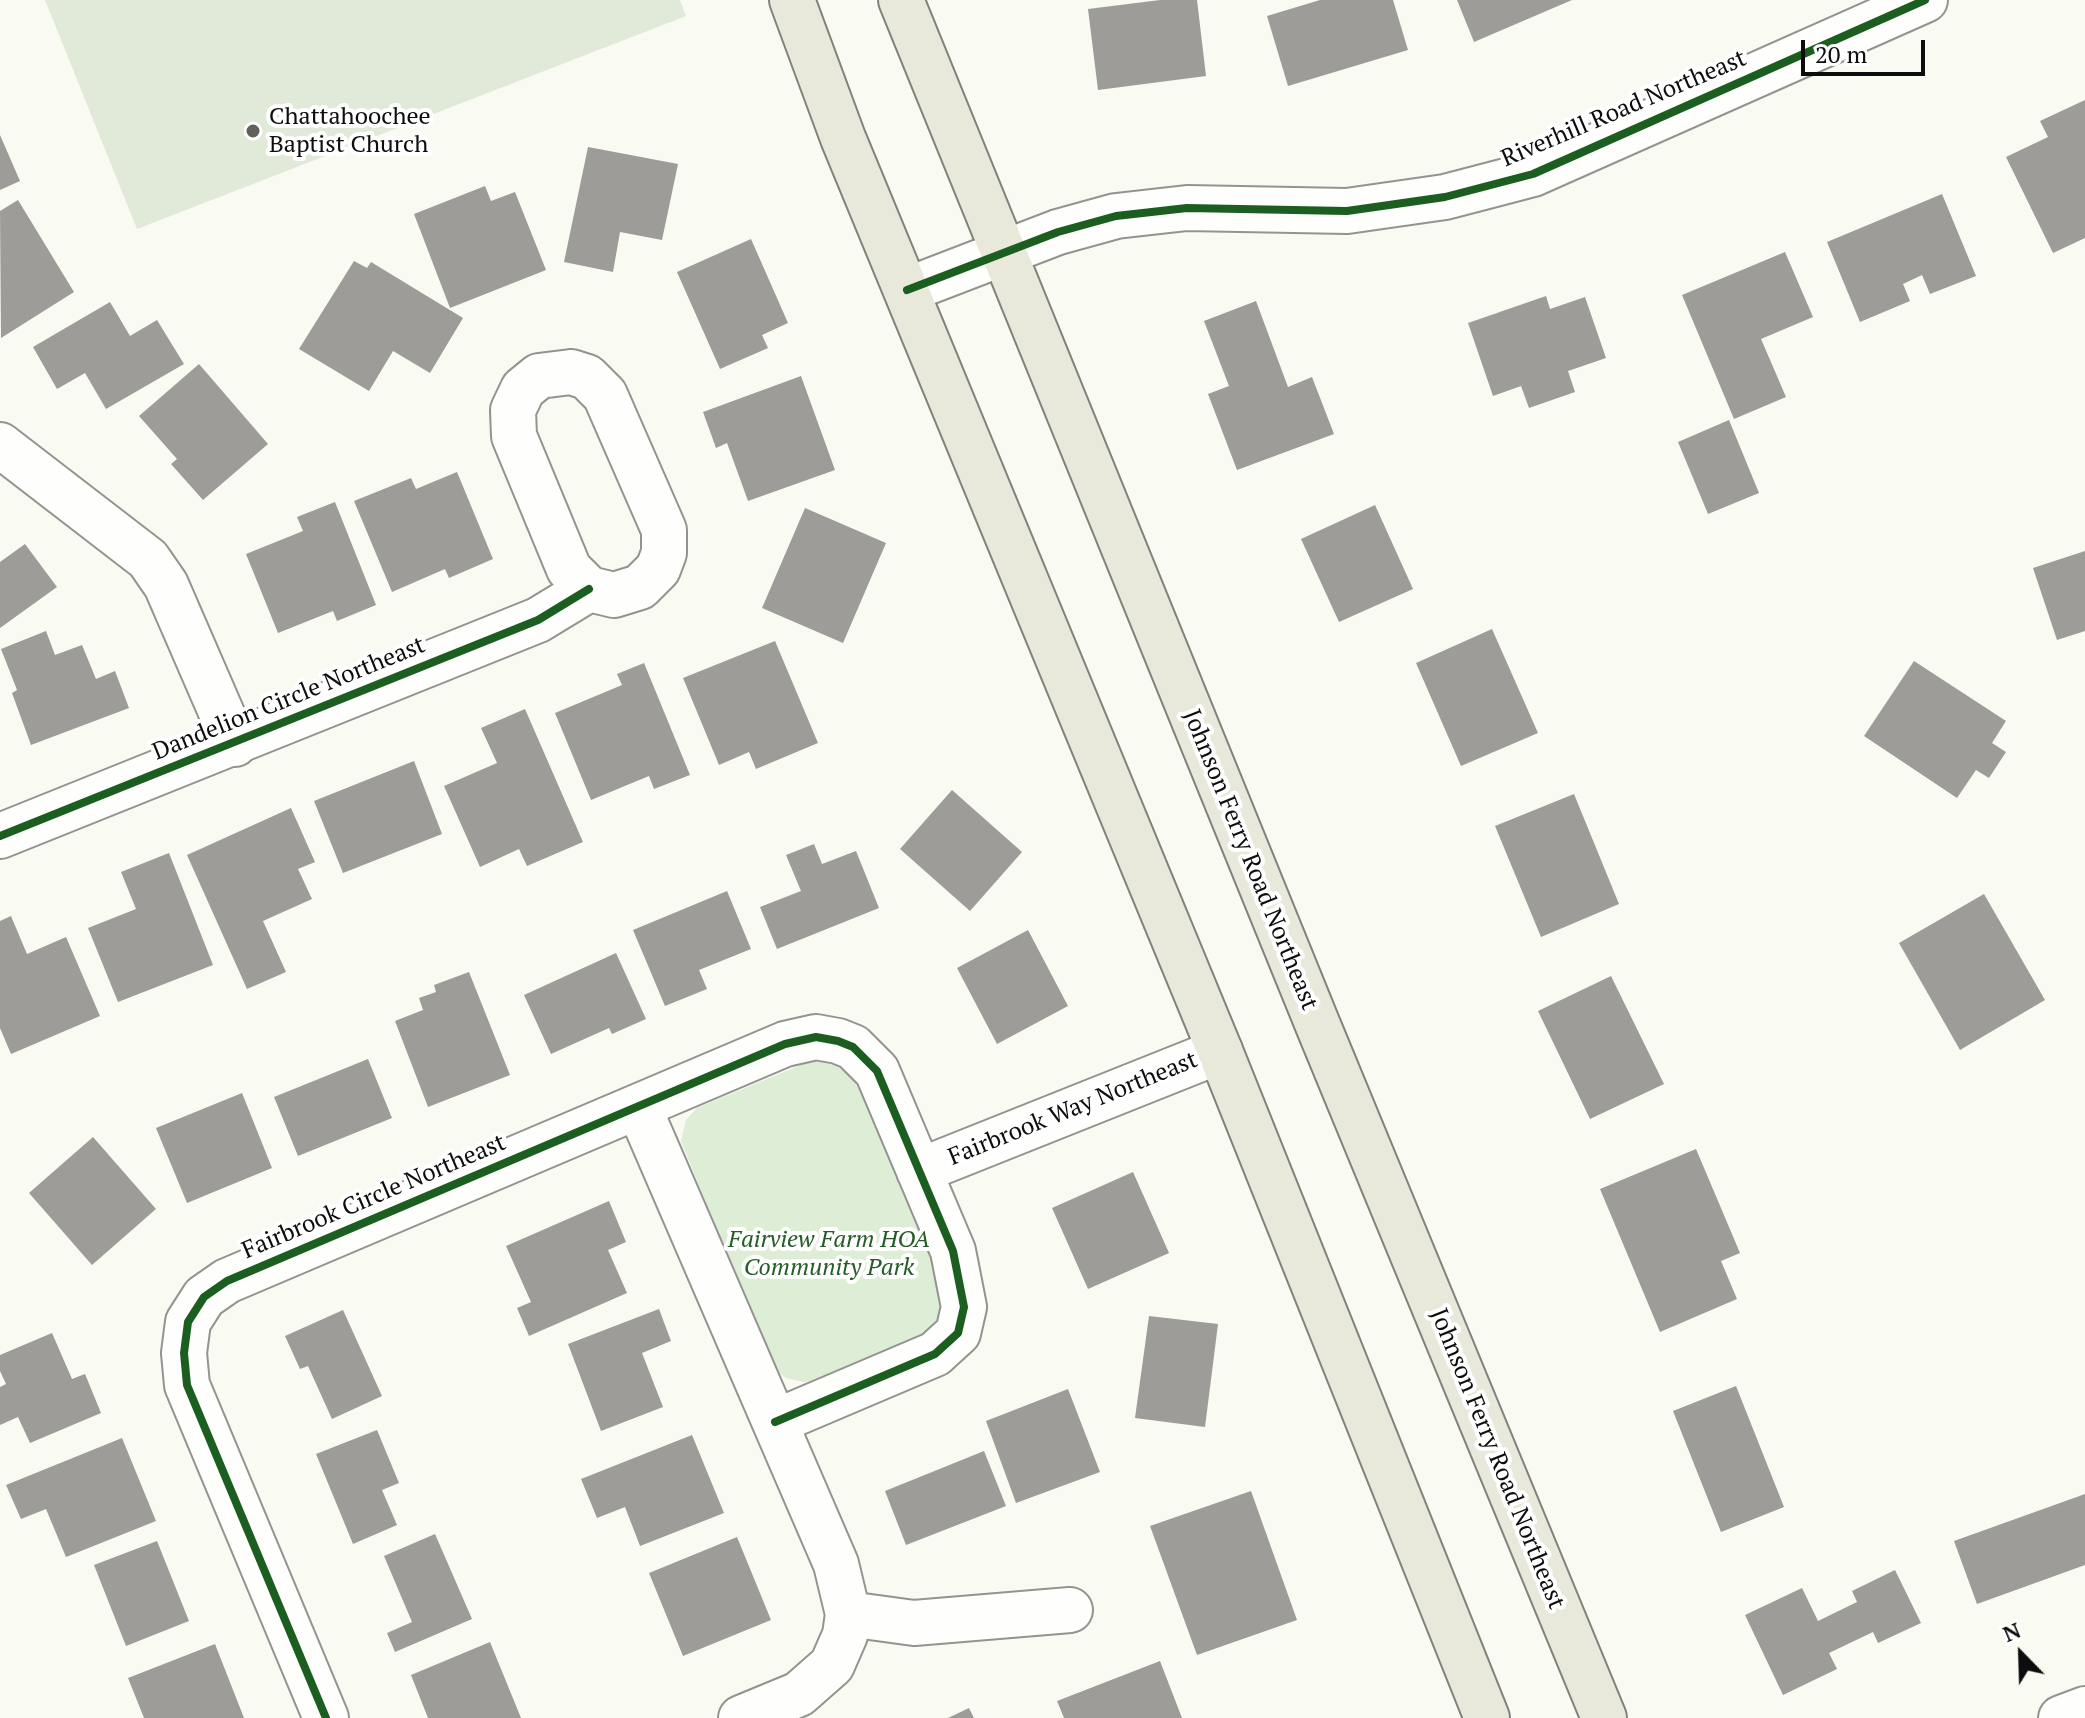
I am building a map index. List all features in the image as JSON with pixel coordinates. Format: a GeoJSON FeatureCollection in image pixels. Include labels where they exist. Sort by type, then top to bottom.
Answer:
{"type":"FeatureCollection","features":[{"type":"Feature","properties":{"kind":"main road"},"geometry":{"type":"LineString","coordinates":[[792,0],[843,138],[1220,1051],[1487,1718]]}},
{"type":"Feature","properties":{"kind":"main road","name":"Johnson Ferry Road Northeast"},"geometry":{"type":"LineString","coordinates":[[901,0],[1002,254],[1604,1718]]}},
{"type":"Feature","properties":{"kind":"street","name":"Riverhill Road Northeast"},"geometry":{"type":"LineString","coordinates":[[907,290],[1058,232],[1116,216],[1187,208],[1347,211],[1445,197],[1533,174],[1925,0]]}},
{"type":"Feature","properties":{"kind":"street"},"geometry":{"type":"LineString","coordinates":[[571,372],[587,377],[605,395],[664,530],[664,553],[658,569],[640,587],[614,595],[589,589],[569,569],[514,436],[513,410],[523,389],[539,376],[571,372]]}},
{"type":"Feature","properties":{"kind":"street"},"geometry":{"type":"LineString","coordinates":[[0,445],[148,559],[166,585],[235,744]]}},
{"type":"Feature","properties":{"kind":"street","name":"Dandelion Circle Northeast"},"geometry":{"type":"LineString","coordinates":[[0,836],[538,620],[589,589]]}},
{"type":"Feature","properties":{"kind":"street","name":"Fairbrook Circle Northeast"},"geometry":{"type":"LineString","coordinates":[[326,1718],[187,1385],[184,1353],[188,1322],[204,1297],[256,1267],[785,1044],[816,1037],[853,1047],[877,1071],[919,1171]]}},
{"type":"Feature","properties":{"kind":"street","name":"Fairbrook Way Northeast"},"geometry":{"type":"LineString","coordinates":[[775,1422],[935,1354],[958,1333],[964,1307],[962,1281],[919,1171],[1220,1051]]}},
{"type":"Feature","properties":{"kind":"street"},"geometry":{"type":"LineString","coordinates":[[639,1108],[836,1564],[848,1614],[845,1635],[832,1665],[799,1694],[741,1718]]}},
{"type":"Feature","properties":{"kind":"street"},"geometry":{"type":"LineString","coordinates":[[848,1614],[914,1623],[1070,1610]]}},
{"type":"Feature","properties":{"kind":"street"},"geometry":{"type":"LineString","coordinates":[[2061,1718],[2085,1709]]}},
{"type":"Feature","properties":{"kind":"green space","name":"Chattahoochee Baptist Church"},"geometry":{"type":"Polygon","coordinates":[[[45,0],[680,0],[686,16],[137,229],[45,0]]]}},
{"type":"Feature","properties":{"kind":"green space","name":"Fairview Farm HOA Community Park"},"geometry":{"type":"Polygon","coordinates":[[[829,1058],[859,1077],[937,1259],[944,1318],[930,1333],[824,1380],[803,1382],[786,1378],[773,1368],[681,1141],[686,1120],[697,1108],[808,1062],[829,1058]]]}},
{"type":"Feature","properties":{"kind":"building"},"geometry":{"type":"Polygon","coordinates":[[[1160,0],[1197,0],[1206,76],[1098,90],[1088,9],[1160,0]]]}},
{"type":"Feature","properties":{"kind":"building"},"geometry":{"type":"Polygon","coordinates":[[[1320,0],[1393,0],[1408,50],[1288,86],[1267,16],[1320,0]]]}},
{"type":"Feature","properties":{"kind":"building"},"geometry":{"type":"Polygon","coordinates":[[[1457,0],[1572,0],[1474,42],[1457,0]]]}},
{"type":"Feature","properties":{"kind":"building"},"geometry":{"type":"Polygon","coordinates":[[[2085,100],[2085,238],[2053,253],[2006,157],[2048,137],[2040,121],[2085,100]]]}},
{"type":"Feature","properties":{"kind":"building"},"geometry":{"type":"Polygon","coordinates":[[[0,135],[20,181],[0,190],[0,135]]]}},
{"type":"Feature","properties":{"kind":"building"},"geometry":{"type":"Polygon","coordinates":[[[588,147],[678,164],[662,240],[620,232],[613,272],[564,262],[588,147]]]}},
{"type":"Feature","properties":{"kind":"building"},"geometry":{"type":"Polygon","coordinates":[[[485,186],[491,201],[515,192],[546,270],[450,308],[414,214],[485,186]]]}},
{"type":"Feature","properties":{"kind":"building"},"geometry":{"type":"Polygon","coordinates":[[[1942,194],[1976,276],[1930,294],[1922,275],[1903,284],[1910,301],[1860,322],[1827,242],[1942,194]]]}},
{"type":"Feature","properties":{"kind":"building"},"geometry":{"type":"Polygon","coordinates":[[[18,200],[74,292],[1,338],[0,211],[18,200]]]}},
{"type":"Feature","properties":{"kind":"building"},"geometry":{"type":"Polygon","coordinates":[[[751,239],[788,323],[762,335],[768,348],[720,369],[677,272],[751,239]]]}},
{"type":"Feature","properties":{"kind":"building"},"geometry":{"type":"Polygon","coordinates":[[[1785,252],[1813,317],[1761,339],[1786,397],[1734,419],[1682,295],[1785,252]]]}},
{"type":"Feature","properties":{"kind":"building"},"geometry":{"type":"Polygon","coordinates":[[[354,261],[367,268],[371,262],[463,318],[430,373],[393,351],[369,391],[299,349],[354,261]]]}},
{"type":"Feature","properties":{"kind":"building"},"geometry":{"type":"Polygon","coordinates":[[[1546,296],[1550,309],[1585,297],[1606,358],[1568,371],[1575,392],[1529,408],[1521,386],[1493,396],[1468,323],[1546,296]]]}},
{"type":"Feature","properties":{"kind":"building"},"geometry":{"type":"Polygon","coordinates":[[[1256,301],[1288,387],[1312,377],[1334,434],[1237,470],[1208,394],[1229,386],[1204,321],[1256,301]]]}},
{"type":"Feature","properties":{"kind":"building"},"geometry":{"type":"Polygon","coordinates":[[[110,302],[130,336],[157,320],[184,364],[106,409],[85,373],[57,389],[33,347],[110,302]]]}},
{"type":"Feature","properties":{"kind":"building"},"geometry":{"type":"Polygon","coordinates":[[[199,364],[268,444],[203,500],[171,464],[177,459],[139,416],[199,364]]]}},
{"type":"Feature","properties":{"kind":"building"},"geometry":{"type":"Polygon","coordinates":[[[801,376],[835,470],[748,501],[727,443],[716,448],[703,412],[801,376]]]}},
{"type":"Feature","properties":{"kind":"building"},"geometry":{"type":"Polygon","coordinates":[[[1729,420],[1759,493],[1708,514],[1678,442],[1729,420]]]}},
{"type":"Feature","properties":{"kind":"building"},"geometry":{"type":"Polygon","coordinates":[[[457,472],[493,559],[449,578],[445,569],[392,592],[354,501],[411,478],[416,489],[457,472]]]}},
{"type":"Feature","properties":{"kind":"building"},"geometry":{"type":"Polygon","coordinates":[[[335,502],[376,605],[337,621],[333,611],[278,633],[246,554],[303,531],[297,517],[335,502]]]}},
{"type":"Feature","properties":{"kind":"building"},"geometry":{"type":"Polygon","coordinates":[[[1375,505],[1413,589],[1339,622],[1301,539],[1375,505]]]}},
{"type":"Feature","properties":{"kind":"building"},"geometry":{"type":"Polygon","coordinates":[[[805,508],[886,543],[843,643],[762,608],[805,508]]]}},
{"type":"Feature","properties":{"kind":"building"},"geometry":{"type":"Polygon","coordinates":[[[25,544],[57,587],[0,628],[0,562],[25,544]]]}},
{"type":"Feature","properties":{"kind":"building"},"geometry":{"type":"Polygon","coordinates":[[[2085,551],[2085,631],[2057,640],[2033,568],[2085,551]]]}},
{"type":"Feature","properties":{"kind":"building"},"geometry":{"type":"Polygon","coordinates":[[[1492,629],[1538,733],[1461,766],[1416,663],[1492,629]]]}},
{"type":"Feature","properties":{"kind":"building"},"geometry":{"type":"Polygon","coordinates":[[[46,631],[55,655],[82,645],[96,679],[115,671],[129,708],[31,745],[12,693],[17,690],[1,649],[46,631]]]}},
{"type":"Feature","properties":{"kind":"building"},"geometry":{"type":"Polygon","coordinates":[[[775,641],[818,743],[756,769],[749,752],[719,765],[683,678],[775,641]]]}},
{"type":"Feature","properties":{"kind":"building"},"geometry":{"type":"Polygon","coordinates":[[[1914,661],[2006,721],[1992,743],[2006,752],[1989,778],[1976,770],[1957,798],[1864,736],[1914,661]]]}},
{"type":"Feature","properties":{"kind":"building"},"geometry":{"type":"Polygon","coordinates":[[[644,663],[690,775],[654,789],[649,776],[591,800],[555,713],[622,685],[617,674],[644,663]]]}},
{"type":"Feature","properties":{"kind":"building"},"geometry":{"type":"Polygon","coordinates":[[[525,709],[583,842],[527,866],[519,849],[480,867],[444,786],[497,763],[481,728],[525,709]]]}},
{"type":"Feature","properties":{"kind":"building"},"geometry":{"type":"Polygon","coordinates":[[[414,761],[442,834],[343,873],[314,801],[414,761]]]}},
{"type":"Feature","properties":{"kind":"building"},"geometry":{"type":"Polygon","coordinates":[[[952,790],[1022,852],[970,911],[900,849],[952,790]]]}},
{"type":"Feature","properties":{"kind":"building"},"geometry":{"type":"Polygon","coordinates":[[[1574,794],[1619,904],[1541,937],[1495,826],[1574,794]]]}},
{"type":"Feature","properties":{"kind":"building"},"geometry":{"type":"Polygon","coordinates":[[[291,808],[315,862],[298,869],[312,899],[263,921],[286,972],[247,989],[187,855],[291,808]]]}},
{"type":"Feature","properties":{"kind":"building"},"geometry":{"type":"Polygon","coordinates":[[[814,844],[822,864],[856,851],[879,908],[777,949],[760,907],[801,891],[786,855],[814,844]]]}},
{"type":"Feature","properties":{"kind":"building"},"geometry":{"type":"Polygon","coordinates":[[[169,853],[213,965],[118,1002],[88,928],[136,909],[121,872],[169,853]]]}},
{"type":"Feature","properties":{"kind":"building"},"geometry":{"type":"Polygon","coordinates":[[[727,891],[751,949],[699,970],[707,989],[665,1006],[633,930],[727,891]]]}},
{"type":"Feature","properties":{"kind":"building"},"geometry":{"type":"Polygon","coordinates":[[[1984,894],[2045,1000],[1960,1050],[1899,943],[1984,894]]]}},
{"type":"Feature","properties":{"kind":"building"},"geometry":{"type":"Polygon","coordinates":[[[11,916],[27,954],[66,937],[100,1016],[11,1054],[0,1028],[0,921],[11,916]]]}},
{"type":"Feature","properties":{"kind":"building"},"geometry":{"type":"Polygon","coordinates":[[[1028,930],[1068,1006],[997,1044],[957,968],[1028,930]]]}},
{"type":"Feature","properties":{"kind":"building"},"geometry":{"type":"Polygon","coordinates":[[[616,953],[646,1019],[612,1034],[609,1028],[551,1054],[524,995],[616,953]]]}},
{"type":"Feature","properties":{"kind":"building"},"geometry":{"type":"Polygon","coordinates":[[[469,972],[510,1075],[428,1107],[395,1021],[423,1010],[419,998],[436,992],[434,985],[469,972]]]}},
{"type":"Feature","properties":{"kind":"building"},"geometry":{"type":"Polygon","coordinates":[[[1611,976],[1664,1084],[1590,1119],[1538,1011],[1611,976]]]}},
{"type":"Feature","properties":{"kind":"building"},"geometry":{"type":"Polygon","coordinates":[[[368,1059],[392,1118],[298,1156],[274,1097],[368,1059]]]}},
{"type":"Feature","properties":{"kind":"building"},"geometry":{"type":"Polygon","coordinates":[[[242,1093],[272,1168],[187,1203],[156,1128],[242,1093]]]}},
{"type":"Feature","properties":{"kind":"building"},"geometry":{"type":"Polygon","coordinates":[[[93,1137],[156,1209],[92,1265],[29,1193],[93,1137]]]}},
{"type":"Feature","properties":{"kind":"building"},"geometry":{"type":"Polygon","coordinates":[[[1696,1149],[1740,1253],[1721,1261],[1737,1299],[1660,1332],[1600,1189],[1696,1149]]]}},
{"type":"Feature","properties":{"kind":"building"},"geometry":{"type":"Polygon","coordinates":[[[1133,1172],[1169,1253],[1088,1289],[1052,1208],[1133,1172]]]}},
{"type":"Feature","properties":{"kind":"building"},"geometry":{"type":"Polygon","coordinates":[[[609,1201],[626,1242],[608,1250],[627,1293],[529,1336],[517,1308],[531,1302],[506,1246],[609,1201]]]}},
{"type":"Feature","properties":{"kind":"building"},"geometry":{"type":"Polygon","coordinates":[[[659,1309],[671,1341],[642,1353],[663,1407],[601,1431],[568,1344],[659,1309]]]}},
{"type":"Feature","properties":{"kind":"building"},"geometry":{"type":"Polygon","coordinates":[[[343,1310],[382,1396],[332,1419],[308,1366],[300,1369],[285,1336],[343,1310]]]}},
{"type":"Feature","properties":{"kind":"building"},"geometry":{"type":"Polygon","coordinates":[[[1149,1316],[1218,1324],[1205,1427],[1135,1418],[1149,1316]]]}},
{"type":"Feature","properties":{"kind":"building"},"geometry":{"type":"Polygon","coordinates":[[[52,1333],[72,1379],[85,1374],[101,1413],[30,1443],[18,1417],[0,1425],[0,1387],[6,1384],[0,1371],[0,1355],[52,1333]]]}},
{"type":"Feature","properties":{"kind":"building"},"geometry":{"type":"Polygon","coordinates":[[[1736,1386],[1784,1507],[1721,1532],[1673,1411],[1736,1386]]]}},
{"type":"Feature","properties":{"kind":"building"},"geometry":{"type":"Polygon","coordinates":[[[1068,1389],[1100,1472],[1016,1503],[986,1421],[1068,1389]]]}},
{"type":"Feature","properties":{"kind":"building"},"geometry":{"type":"Polygon","coordinates":[[[377,1430],[399,1483],[382,1490],[397,1525],[353,1544],[316,1454],[377,1430]]]}},
{"type":"Feature","properties":{"kind":"building"},"geometry":{"type":"Polygon","coordinates":[[[692,1435],[724,1513],[640,1546],[625,1507],[597,1518],[581,1479],[692,1435]]]}},
{"type":"Feature","properties":{"kind":"building"},"geometry":{"type":"Polygon","coordinates":[[[122,1438],[156,1521],[66,1557],[46,1509],[21,1519],[6,1485],[122,1438]]]}},
{"type":"Feature","properties":{"kind":"building"},"geometry":{"type":"Polygon","coordinates":[[[984,1451],[1006,1506],[906,1545],[885,1491],[984,1451]]]}},
{"type":"Feature","properties":{"kind":"building"},"geometry":{"type":"Polygon","coordinates":[[[1251,1491],[1297,1620],[1197,1655],[1150,1526],[1251,1491]]]}},
{"type":"Feature","properties":{"kind":"building"},"geometry":{"type":"Polygon","coordinates":[[[2085,1494],[2085,1565],[1977,1604],[1954,1541],[2085,1494]]]}},
{"type":"Feature","properties":{"kind":"building"},"geometry":{"type":"Polygon","coordinates":[[[435,1534],[472,1619],[395,1652],[387,1633],[412,1622],[384,1556],[435,1534]]]}},
{"type":"Feature","properties":{"kind":"building"},"geometry":{"type":"Polygon","coordinates":[[[737,1537],[771,1620],[683,1656],[649,1573],[737,1537]]]}},
{"type":"Feature","properties":{"kind":"building"},"geometry":{"type":"Polygon","coordinates":[[[157,1541],[189,1621],[126,1646],[94,1565],[157,1541]]]}},
{"type":"Feature","properties":{"kind":"building"},"geometry":{"type":"Polygon","coordinates":[[[1895,1570],[1921,1623],[1878,1643],[1873,1632],[1829,1653],[1837,1669],[1783,1695],[1745,1615],[1802,1588],[1818,1621],[1857,1602],[1852,1591],[1895,1570]]]}},
{"type":"Feature","properties":{"kind":"building"},"geometry":{"type":"Polygon","coordinates":[[[490,1642],[521,1718],[428,1718],[411,1675],[490,1642]]]}},
{"type":"Feature","properties":{"kind":"building"},"geometry":{"type":"Polygon","coordinates":[[[215,1644],[244,1718],[144,1718],[128,1678],[215,1644]]]}},
{"type":"Feature","properties":{"kind":"building"},"geometry":{"type":"Polygon","coordinates":[[[1160,1661],[1182,1718],[1064,1718],[1057,1701],[1160,1661]]]}},
{"type":"Feature","properties":{"kind":"building"},"geometry":{"type":"Polygon","coordinates":[[[969,1708],[974,1718],[948,1718],[969,1708]]]}},
{"type":"Feature","properties":{"kind":"cycle path"},"geometry":{"type":"LineString","coordinates":[[907,290],[1058,232],[1116,216],[1187,208],[1347,211],[1445,197],[1533,174],[1925,0]]}},
{"type":"Feature","properties":{"kind":"cycle path"},"geometry":{"type":"LineString","coordinates":[[0,836],[538,620],[589,589]]}},
{"type":"Feature","properties":{"kind":"cycle path"},"geometry":{"type":"LineString","coordinates":[[326,1718],[187,1385],[184,1353],[188,1322],[204,1297],[227,1281],[785,1044],[816,1037],[838,1041],[853,1047],[877,1071],[953,1251],[964,1307],[958,1333],[935,1354],[775,1422]]}},
{"type":"Feature","properties":{"kind":"place","name":"Chattahoochee Baptist Church"},"geometry":{"type":"Point","coordinates":[253,131]}}]}
